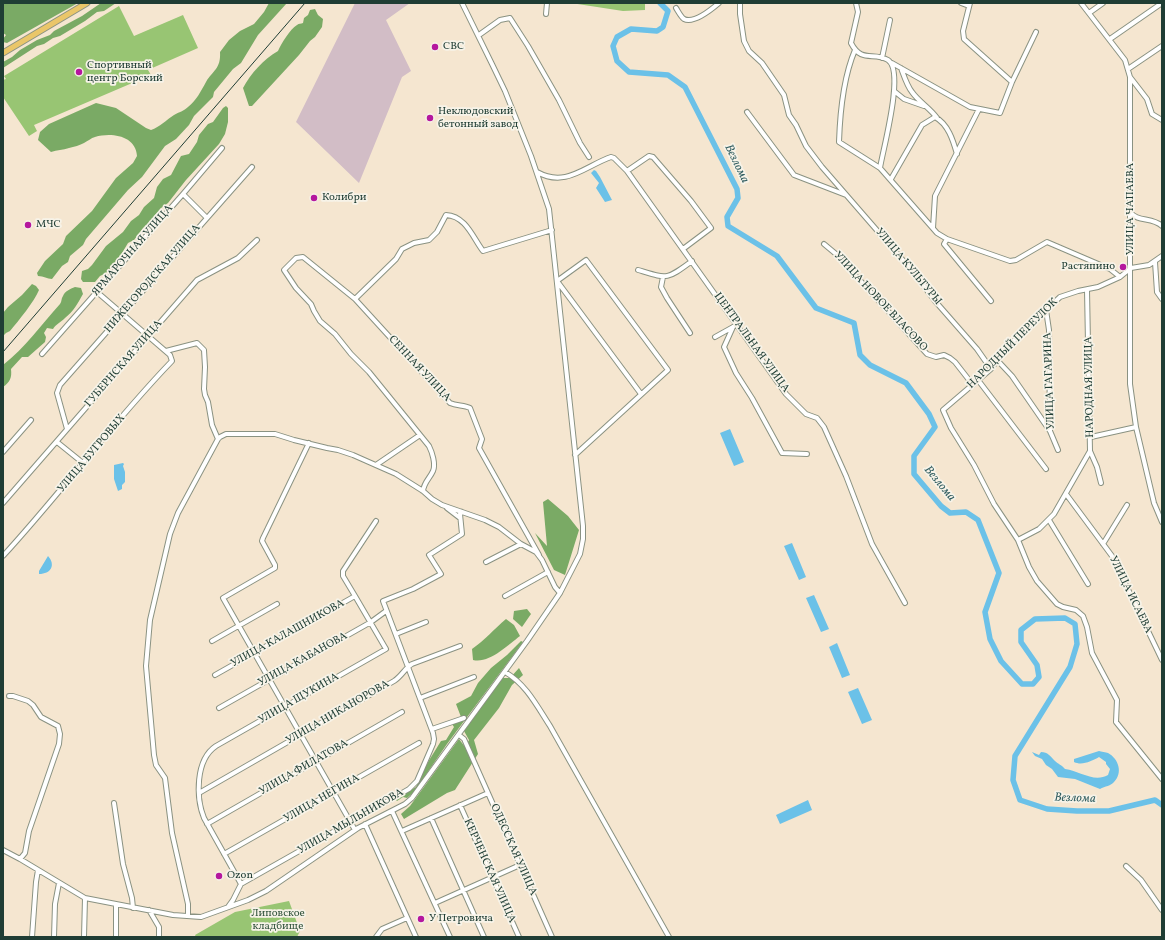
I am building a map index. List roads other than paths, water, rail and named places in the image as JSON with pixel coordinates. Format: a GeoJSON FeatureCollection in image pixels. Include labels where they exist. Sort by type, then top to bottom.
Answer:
{"type":"FeatureCollection","features":[{"type":"Feature","properties":{"kind":"main road"},"geometry":{"type":"LineString","coordinates":[[3,53],[86,3]]}},
{"type":"Feature","properties":{"kind":"street"},"geometry":{"type":"LineString","coordinates":[[3,850],[85,898],[116,905],[132,905],[149,910],[188,916],[205,916],[256,896],[271,888],[355,830],[409,802],[505,672],[560,593],[577,561],[583,538],[549,209],[537,172],[505,91],[479,35],[462,3]]}},
{"type":"Feature","properties":{"kind":"street"},"geometry":{"type":"LineString","coordinates":[[546,14],[547,3]]}},
{"type":"Feature","properties":{"kind":"street"},"geometry":{"type":"LineString","coordinates":[[676,8],[683,18],[688,20],[701,16],[719,3]]}},
{"type":"Feature","properties":{"kind":"street","name":"УЛИЦА КУЛЬТУРЫ"},"geometry":{"type":"LineString","coordinates":[[740,3],[744,41],[750,51],[762,63],[784,95],[789,115],[796,125],[806,146],[822,167],[914,273],[935,301],[977,349],[991,369]]}},
{"type":"Feature","properties":{"kind":"street"},"geometry":{"type":"LineString","coordinates":[[856,3],[858,12],[851,43],[855,50],[863,56],[882,58],[970,107],[1000,113],[1012,82],[1036,32]]}},
{"type":"Feature","properties":{"kind":"street"},"geometry":{"type":"LineString","coordinates":[[961,3],[969,5],[963,31],[964,39],[1012,82]]}},
{"type":"Feature","properties":{"kind":"street","name":"УЛИЦА ЧАПАЕВА"},"geometry":{"type":"LineString","coordinates":[[1081,3],[1125,60],[1130,77],[1130,384],[1136,427],[1154,504],[1162,522]]}},
{"type":"Feature","properties":{"kind":"street"},"geometry":{"type":"LineString","coordinates":[[1089,13],[1103,3]]}},
{"type":"Feature","properties":{"kind":"street"},"geometry":{"type":"LineString","coordinates":[[1110,39],[1162,3]]}},
{"type":"Feature","properties":{"kind":"street"},"geometry":{"type":"LineString","coordinates":[[479,35],[500,20],[510,18],[559,100],[580,143],[589,157]]}},
{"type":"Feature","properties":{"kind":"street"},"geometry":{"type":"LineString","coordinates":[[882,58],[890,20]]}},
{"type":"Feature","properties":{"kind":"street"},"geometry":{"type":"LineString","coordinates":[[1128,69],[1162,46]]}},
{"type":"Feature","properties":{"kind":"street"},"geometry":{"type":"LineString","coordinates":[[855,50],[849,68],[840,111],[839,142],[880,168],[937,233],[947,239],[1010,261],[1016,260],[1047,242],[1110,269],[1120,277]]}},
{"type":"Feature","properties":{"kind":"street"},"geometry":{"type":"LineString","coordinates":[[880,168],[894,91],[895,71],[890,62]]}},
{"type":"Feature","properties":{"kind":"street"},"geometry":{"type":"LineString","coordinates":[[900,68],[910,90],[934,113],[949,132],[957,154]]}},
{"type":"Feature","properties":{"kind":"street"},"geometry":{"type":"LineString","coordinates":[[1130,77],[1148,99],[1152,114],[1162,120]]}},
{"type":"Feature","properties":{"kind":"street"},"geometry":{"type":"LineString","coordinates":[[894,91],[904,100],[925,106]]}},
{"type":"Feature","properties":{"kind":"street"},"geometry":{"type":"LineString","coordinates":[[933,228],[935,196],[979,109]]}},
{"type":"Feature","properties":{"kind":"street"},"geometry":{"type":"LineString","coordinates":[[747,112],[794,175],[848,196]]}},
{"type":"Feature","properties":{"kind":"street"},"geometry":{"type":"LineString","coordinates":[[891,179],[922,125],[935,117],[937,118]]}},
{"type":"Feature","properties":{"kind":"street","name":"ЯРМАРОЧНАЯ УЛИЦА"},"geometry":{"type":"LineString","coordinates":[[42,354],[222,148]]}},
{"type":"Feature","properties":{"kind":"street"},"geometry":{"type":"LineString","coordinates":[[627,171],[649,156],[653,157],[691,201],[711,228],[683,249]]}},
{"type":"Feature","properties":{"kind":"street","name":"ЦЕНТРАЛЬНАЯ УЛИЦА"},"geometry":{"type":"LineString","coordinates":[[537,172],[548,178],[561,178],[578,173],[611,157],[618,161],[627,171],[692,261],[734,325],[786,394],[806,414],[817,418],[824,427],[846,476],[872,544],[905,603]]}},
{"type":"Feature","properties":{"kind":"street","name":"НИЖЕГОРОДСКАЯ УЛИЦА"},"geometry":{"type":"LineString","coordinates":[[67,429],[57,393],[60,385],[252,167]]}},
{"type":"Feature","properties":{"kind":"street"},"geometry":{"type":"LineString","coordinates":[[183,194],[207,218]]}},
{"type":"Feature","properties":{"kind":"street"},"geometry":{"type":"LineString","coordinates":[[1131,213],[1133,216],[1150,220],[1162,226]]}},
{"type":"Feature","properties":{"kind":"street"},"geometry":{"type":"LineString","coordinates":[[355,299],[396,259],[402,249],[414,243],[429,240],[437,232],[446,216],[453,216],[468,227],[483,252],[552,230]]}},
{"type":"Feature","properties":{"kind":"street"},"geometry":{"type":"LineString","coordinates":[[947,239],[944,244],[991,301]]}},
{"type":"Feature","properties":{"kind":"street","name":"ГУБЕРНСКАЯ УЛИЦА"},"geometry":{"type":"LineString","coordinates":[[3,503],[197,280],[238,258],[257,240]]}},
{"type":"Feature","properties":{"kind":"street","name":"УЛИЦА НОВОЕ ВЛАСОВО"},"geometry":{"type":"LineString","coordinates":[[824,244],[836,254],[927,354],[936,357],[944,355],[950,358],[955,362],[973,385]]}},
{"type":"Feature","properties":{"kind":"street"},"geometry":{"type":"LineString","coordinates":[[1131,268],[1141,267],[1155,262],[1162,256]]}},
{"type":"Feature","properties":{"kind":"street","name":"СЕННАЯ УЛИЦА"},"geometry":{"type":"LineString","coordinates":[[420,435],[369,372],[351,354],[335,334],[320,321],[311,304],[296,288],[284,270],[296,258],[303,257],[355,299],[446,400],[458,406],[467,406],[470,408],[482,439],[479,448],[539,556]]}},
{"type":"Feature","properties":{"kind":"street"},"geometry":{"type":"LineString","coordinates":[[575,455],[668,370],[586,260],[557,282],[641,394]]}},
{"type":"Feature","properties":{"kind":"street"},"geometry":{"type":"LineString","coordinates":[[638,270],[663,277],[673,275],[692,261]]}},
{"type":"Feature","properties":{"kind":"street"},"geometry":{"type":"LineString","coordinates":[[1155,262],[1157,292],[1162,299]]}},
{"type":"Feature","properties":{"kind":"street","name":"НАРОДНЫЙ ПЕРЕУЛОК"},"geometry":{"type":"LineString","coordinates":[[1018,540],[994,504],[974,465],[951,428],[943,410],[991,369],[1005,350],[1060,297],[1078,291],[1098,287],[1120,277],[1131,268]]}},
{"type":"Feature","properties":{"kind":"street"},"geometry":{"type":"LineString","coordinates":[[663,277],[661,287],[690,333]]}},
{"type":"Feature","properties":{"kind":"street","name":"НАРОДНАЯ УЛИЦА"},"geometry":{"type":"LineString","coordinates":[[1087,290],[1091,437],[1090,451],[1097,466],[1101,483]]}},
{"type":"Feature","properties":{"kind":"street"},"geometry":{"type":"LineString","coordinates":[[97,292],[166,351],[197,343],[204,350],[204,389],[212,425],[218,439]]}},
{"type":"Feature","properties":{"kind":"street","name":"УЛИЦА ГАГАРИНА"},"geometry":{"type":"LineString","coordinates":[[1046,310],[1049,330],[1050,431],[1058,450]]}},
{"type":"Feature","properties":{"kind":"street"},"geometry":{"type":"LineString","coordinates":[[715,337],[734,325]]}},
{"type":"Feature","properties":{"kind":"street"},"geometry":{"type":"LineString","coordinates":[[734,325],[724,347],[736,373],[752,398],[782,453],[807,454]]}},
{"type":"Feature","properties":{"kind":"street","name":"УЛИЦА БУГРОВЫХ"},"geometry":{"type":"LineString","coordinates":[[3,556],[172,361],[170,355],[166,351]]}},
{"type":"Feature","properties":{"kind":"street"},"geometry":{"type":"LineString","coordinates":[[998,361],[1012,376],[1050,431]]}},
{"type":"Feature","properties":{"kind":"street"},"geometry":{"type":"LineString","coordinates":[[978,380],[1046,469]]}},
{"type":"Feature","properties":{"kind":"street"},"geometry":{"type":"LineString","coordinates":[[3,452],[31,420]]}},
{"type":"Feature","properties":{"kind":"street"},"geometry":{"type":"LineString","coordinates":[[1091,437],[1136,427]]}},
{"type":"Feature","properties":{"kind":"street"},"geometry":{"type":"LineString","coordinates":[[188,916],[188,910],[174,848],[165,778],[155,762],[146,666],[148,629],[156,587],[170,534],[178,513],[218,439],[226,434],[273,433],[338,450],[396,474],[423,490],[432,499],[460,518],[460,514],[462,512]]}},
{"type":"Feature","properties":{"kind":"street"},"geometry":{"type":"LineString","coordinates":[[376,465],[420,435],[431,448],[434,466],[433,471],[424,484],[423,490]]}},
{"type":"Feature","properties":{"kind":"street"},"geometry":{"type":"LineString","coordinates":[[57,442],[83,463]]}},
{"type":"Feature","properties":{"kind":"street"},"geometry":{"type":"LineString","coordinates":[[309,443],[262,541],[275,565],[275,568],[223,598],[355,830]]}},
{"type":"Feature","properties":{"kind":"street"},"geometry":{"type":"LineString","coordinates":[[1090,451],[1066,494],[1049,520],[1039,529],[1018,540],[1029,567],[1040,585],[1057,604],[1076,610],[1086,620],[1092,653],[1117,700],[1116,722],[1162,779]]}},
{"type":"Feature","properties":{"kind":"street","name":"УЛИЦА ИСАЕВА"},"geometry":{"type":"LineString","coordinates":[[1066,494],[1112,556],[1162,660]]}},
{"type":"Feature","properties":{"kind":"street"},"geometry":{"type":"LineString","coordinates":[[442,505],[485,520],[499,527],[521,544],[536,552],[555,587],[560,593]]}},
{"type":"Feature","properties":{"kind":"street"},"geometry":{"type":"LineString","coordinates":[[1103,544],[1128,505]]}},
{"type":"Feature","properties":{"kind":"street","name":"УЛИЦА МЫЛЬНИКОВА"},"geometry":{"type":"LineString","coordinates":[[241,884],[414,786],[417,781],[433,744],[434,737],[383,601],[413,589],[440,574],[429,555],[462,534],[460,518]]}},
{"type":"Feature","properties":{"kind":"street"},"geometry":{"type":"LineString","coordinates":[[1049,520],[1088,584]]}},
{"type":"Feature","properties":{"kind":"street"},"geometry":{"type":"LineString","coordinates":[[355,596],[343,576],[343,571],[376,521]]}},
{"type":"Feature","properties":{"kind":"street"},"geometry":{"type":"LineString","coordinates":[[486,562],[521,544]]}},
{"type":"Feature","properties":{"kind":"street"},"geometry":{"type":"LineString","coordinates":[[505,596],[548,572]]}},
{"type":"Feature","properties":{"kind":"street","name":"УЛИЦА КАЛАШНИКОВА"},"geometry":{"type":"LineString","coordinates":[[215,675],[355,596],[386,650]]}},
{"type":"Feature","properties":{"kind":"street"},"geometry":{"type":"LineString","coordinates":[[212,641],[277,604]]}},
{"type":"Feature","properties":{"kind":"street","name":"УЛИЦА КАБАНОВА"},"geometry":{"type":"LineString","coordinates":[[219,708],[371,622],[386,611]]}},
{"type":"Feature","properties":{"kind":"street"},"geometry":{"type":"LineString","coordinates":[[396,634],[426,622]]}},
{"type":"Feature","properties":{"kind":"street","name":"УЛИЦА НИКАНОРОВА"},"geometry":{"type":"LineString","coordinates":[[199,793],[397,679],[408,666],[460,646]]}},
{"type":"Feature","properties":{"kind":"street","name":"УЛИЦА ЩУКИНА"},"geometry":{"type":"LineString","coordinates":[[199,793],[201,772],[211,749],[386,650]]}},
{"type":"Feature","properties":{"kind":"street"},"geometry":{"type":"LineString","coordinates":[[505,672],[518,680],[532,697],[550,726],[669,937]]}},
{"type":"Feature","properties":{"kind":"street"},"geometry":{"type":"LineString","coordinates":[[420,698],[474,677]]}},
{"type":"Feature","properties":{"kind":"street"},"geometry":{"type":"LineString","coordinates":[[9,696],[25,700],[30,703],[41,717],[58,726],[60,734],[58,749],[29,831],[25,853],[20,859]]}},
{"type":"Feature","properties":{"kind":"street","name":"УЛИЦА ФИЛАТОВА"},"geometry":{"type":"LineString","coordinates":[[207,824],[402,712]]}},
{"type":"Feature","properties":{"kind":"street"},"geometry":{"type":"LineString","coordinates":[[432,729],[464,718]]}},
{"type":"Feature","properties":{"kind":"street","name":"ОДЕССКАЯ УЛИЦА"},"geometry":{"type":"LineString","coordinates":[[459,735],[464,738],[474,764],[552,937]]}},
{"type":"Feature","properties":{"kind":"street","name":"УЛИЦА НЕГИНА"},"geometry":{"type":"LineString","coordinates":[[224,854],[419,743]]}},
{"type":"Feature","properties":{"kind":"street"},"geometry":{"type":"LineString","coordinates":[[199,793],[201,810],[207,824],[241,884],[234,900],[228,908]]}},
{"type":"Feature","properties":{"kind":"street"},"geometry":{"type":"LineString","coordinates":[[402,831],[488,793]]}},
{"type":"Feature","properties":{"kind":"street"},"geometry":{"type":"LineString","coordinates":[[114,803],[132,905]]}},
{"type":"Feature","properties":{"kind":"street","name":"КЕРЧЕНСКАЯ УЛИЦА"},"geometry":{"type":"LineString","coordinates":[[460,806],[519,937]]}},
{"type":"Feature","properties":{"kind":"street"},"geometry":{"type":"LineString","coordinates":[[392,811],[450,937]]}},
{"type":"Feature","properties":{"kind":"street"},"geometry":{"type":"LineString","coordinates":[[431,818],[484,937]]}},
{"type":"Feature","properties":{"kind":"street"},"geometry":{"type":"LineString","coordinates":[[365,824],[416,937]]}},
{"type":"Feature","properties":{"kind":"street"},"geometry":{"type":"LineString","coordinates":[[435,903],[520,865]]}},
{"type":"Feature","properties":{"kind":"street"},"geometry":{"type":"LineString","coordinates":[[1126,866],[1141,880],[1162,910]]}},
{"type":"Feature","properties":{"kind":"street"},"geometry":{"type":"LineString","coordinates":[[32,937],[38,870]]}},
{"type":"Feature","properties":{"kind":"street"},"geometry":{"type":"LineString","coordinates":[[54,937],[56,892],[58,883]]}},
{"type":"Feature","properties":{"kind":"street"},"geometry":{"type":"LineString","coordinates":[[84,937],[85,898]]}},
{"type":"Feature","properties":{"kind":"street"},"geometry":{"type":"LineString","coordinates":[[234,900],[236,904]]}},
{"type":"Feature","properties":{"kind":"street"},"geometry":{"type":"LineString","coordinates":[[116,905],[116,937]]}},
{"type":"Feature","properties":{"kind":"street"},"geometry":{"type":"LineString","coordinates":[[149,910],[159,927],[159,937]]}},
{"type":"Feature","properties":{"kind":"street"},"geometry":{"type":"LineString","coordinates":[[379,936],[382,929],[408,918]]}},
{"type":"Feature","properties":{"kind":"water"},"geometry":{"type":"Polygon","coordinates":[[[594,170],[600,177],[612,200],[605,202],[596,188],[599,183],[591,173],[594,170]]]}},
{"type":"Feature","properties":{"kind":"water"},"geometry":{"type":"Polygon","coordinates":[[[730,429],[744,462],[734,466],[720,433],[730,429]]]}},
{"type":"Feature","properties":{"kind":"water"},"geometry":{"type":"Polygon","coordinates":[[[123,463],[125,482],[122,485],[122,489],[118,491],[114,479],[114,465],[123,463]]]}},
{"type":"Feature","properties":{"kind":"water"},"geometry":{"type":"Polygon","coordinates":[[[792,543],[806,577],[799,580],[784,546],[792,543]]]}},
{"type":"Feature","properties":{"kind":"water"},"geometry":{"type":"Polygon","coordinates":[[[48,556],[52,563],[51,568],[43,574],[39,574],[39,571],[48,556]]]}},
{"type":"Feature","properties":{"kind":"water"},"geometry":{"type":"Polygon","coordinates":[[[814,595],[829,629],[821,632],[806,598],[814,595]]]}},
{"type":"Feature","properties":{"kind":"water"},"geometry":{"type":"Polygon","coordinates":[[[837,643],[850,675],[842,678],[829,647],[837,643]]]}},
{"type":"Feature","properties":{"kind":"water"},"geometry":{"type":"Polygon","coordinates":[[[858,688],[872,720],[862,724],[848,692],[858,688]]]}},
{"type":"Feature","properties":{"kind":"water"},"geometry":{"type":"Polygon","coordinates":[[[1099,751],[1112,756],[1117,762],[1119,770],[1117,778],[1113,783],[1100,789],[1075,779],[1058,777],[1042,759],[1035,756],[1032,752],[1039,755],[1041,752],[1045,753],[1065,769],[1097,778],[1108,775],[1110,769],[1106,762],[1099,757],[1084,763],[1074,762],[1074,759],[1099,751]]]}},
{"type":"Feature","properties":{"kind":"water"},"geometry":{"type":"Polygon","coordinates":[[[808,800],[812,810],[780,824],[776,815],[808,800]]]}},
{"type":"Feature","properties":{"kind":"waterway","name":"Везлома"},"geometry":{"type":"LineString","coordinates":[[660,3],[668,11],[663,27],[657,31],[631,29],[617,37],[613,46],[617,61],[629,72],[668,75],[685,87],[737,189],[738,198],[727,217],[728,226],[777,256],[816,308],[854,323],[860,355],[870,365],[906,383],[929,414],[935,427],[914,456],[914,474],[941,506],[950,513],[966,512],[978,520],[999,573],[985,612],[990,639],[1001,661],[1022,684],[1033,684],[1039,677],[1037,665],[1021,642],[1021,630],[1035,619],[1065,618],[1075,624],[1077,644],[1070,667],[1015,756],[1013,780],[1020,800],[1047,809],[1077,811],[1109,811],[1155,800],[1162,805]]}},
{"type":"Feature","properties":{"kind":"railway"},"geometry":{"type":"LineString","coordinates":[[3,352],[305,3]]}},
{"type":"Feature","properties":{"kind":"place","name":"СВС"},"geometry":{"type":"Point","coordinates":[435,47]}},
{"type":"Feature","properties":{"kind":"place","name":"Спортивный центр Борский"},"geometry":{"type":"Point","coordinates":[79,72]}},
{"type":"Feature","properties":{"kind":"place","name":"Неклюдовский бетонный завод"},"geometry":{"type":"Point","coordinates":[430,118]}},
{"type":"Feature","properties":{"kind":"place","name":"Колибри"},"geometry":{"type":"Point","coordinates":[314,198]}},
{"type":"Feature","properties":{"kind":"place","name":"МЧС"},"geometry":{"type":"Point","coordinates":[28,225]}},
{"type":"Feature","properties":{"kind":"place","name":"Растяпино"},"geometry":{"type":"Point","coordinates":[1123,267]}},
{"type":"Feature","properties":{"kind":"place","name":"Ozon"},"geometry":{"type":"Point","coordinates":[219,876]}},
{"type":"Feature","properties":{"kind":"place","name":"У Петровича"},"geometry":{"type":"Point","coordinates":[421,919]}},
{"type":"Feature","properties":{"kind":"park label","name":"Липовское кладбище"},"geometry":{"type":"Point","coordinates":[278,920]}}]}
